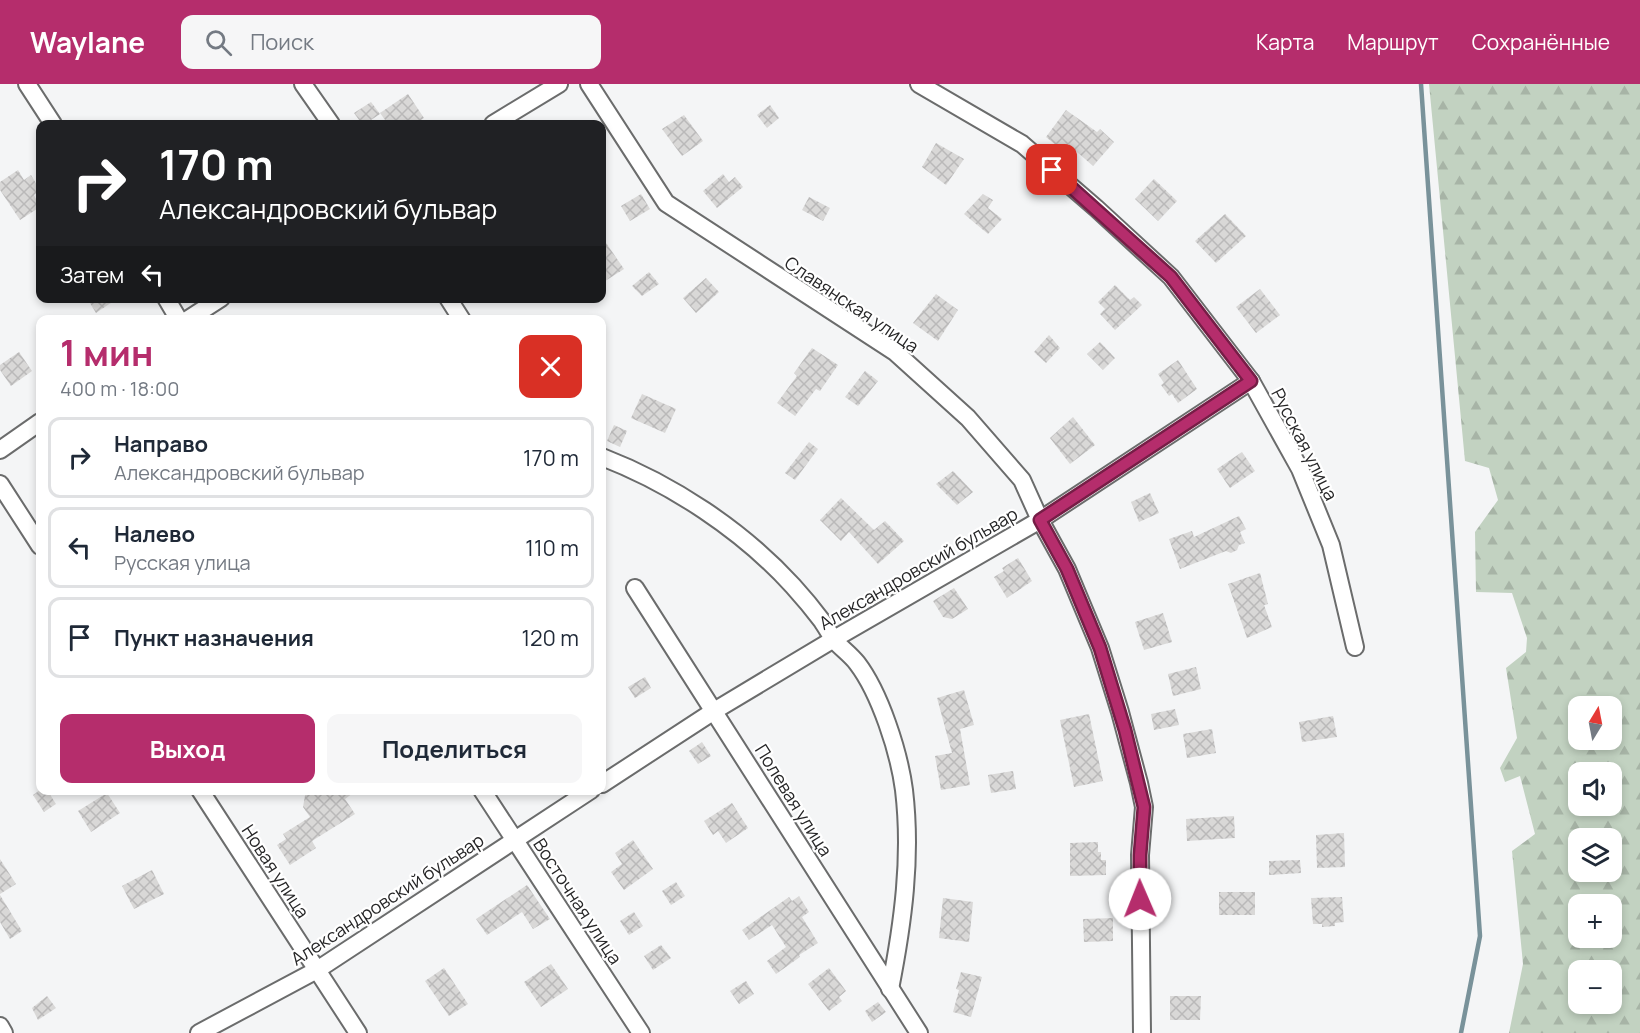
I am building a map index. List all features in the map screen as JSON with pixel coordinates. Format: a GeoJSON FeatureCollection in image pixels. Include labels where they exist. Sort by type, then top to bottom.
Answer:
{"type":"FeatureCollection","features":[{"type":"Feature","properties":{"kind":"street"},"geometry":{"type":"LineString","coordinates":[[27,84],[50,120]]}},
{"type":"Feature","properties":{"kind":"street"},"geometry":{"type":"LineString","coordinates":[[303,84],[328,120]]}},
{"type":"Feature","properties":{"kind":"street"},"geometry":{"type":"LineString","coordinates":[[500,120],[559,84]]}},
{"type":"Feature","properties":{"kind":"street","name":"Славянская улица"},"geometry":{"type":"LineString","coordinates":[[589,84],[666,203],[895,352],[968,418],[1022,480],[1040,520],[1067,569],[1100,648],[1139,783],[1144,807],[1140,855],[1142,1033]]}},
{"type":"Feature","properties":{"kind":"street","name":"Русская улица"},"geometry":{"type":"LineString","coordinates":[[919,84],[1022,144],[1171,277],[1251,381],[1300,469],[1331,545],[1355,647]]}},
{"type":"Feature","properties":{"kind":"street"},"geometry":{"type":"LineString","coordinates":[[195,315],[213,303]]}},
{"type":"Feature","properties":{"kind":"street","name":"Александровский бульвар"},"geometry":{"type":"LineString","coordinates":[[606,781],[714,711],[1040,520],[1251,381]]}},
{"type":"Feature","properties":{"kind":"street"},"geometry":{"type":"LineString","coordinates":[[0,450],[36,425]]}},
{"type":"Feature","properties":{"kind":"street"},"geometry":{"type":"LineString","coordinates":[[606,459],[684,497],[719,521],[792,585],[834,639],[857,663],[880,706],[892,740],[903,788],[908,839],[907,876],[890,989]]}},
{"type":"Feature","properties":{"kind":"street"},"geometry":{"type":"LineString","coordinates":[[0,484],[36,540]]}},
{"type":"Feature","properties":{"kind":"street","name":"Полевая улица"},"geometry":{"type":"LineString","coordinates":[[635,588],[919,1033]]}},
{"type":"Feature","properties":{"kind":"street","name":"Новая улица"},"geometry":{"type":"LineString","coordinates":[[203,795],[358,1033]]}},
{"type":"Feature","properties":{"kind":"street","name":"Восточная улица"},"geometry":{"type":"LineString","coordinates":[[485,795],[641,1033]]}},
{"type":"Feature","properties":{"kind":"street","name":"Александровский бульвар"},"geometry":{"type":"LineString","coordinates":[[199,1033],[317,970],[583,795]]}},
{"type":"Feature","properties":{"kind":"street"},"geometry":{"type":"LineString","coordinates":[[0,1026],[4,1033]]}},
{"type":"Feature","properties":{"kind":"green space"},"geometry":{"type":"Polygon","coordinates":[[[1429,84],[1640,84],[1640,1033],[1509,1033],[1523,964],[1512,851],[1535,834],[1520,776],[1505,782],[1500,768],[1517,738],[1506,668],[1526,652],[1527,638],[1512,593],[1476,592],[1475,532],[1498,500],[1489,468],[1465,461],[1429,84]]]}},
{"type":"Feature","properties":{"kind":"building"},"geometry":{"type":"Polygon","coordinates":[[[408,94],[424,118],[421,120],[385,120],[380,113],[408,94]]]}},
{"type":"Feature","properties":{"kind":"building"},"geometry":{"type":"Polygon","coordinates":[[[371,102],[380,114],[371,120],[359,120],[354,113],[371,102]]]}},
{"type":"Feature","properties":{"kind":"building"},"geometry":{"type":"Polygon","coordinates":[[[770,105],[779,118],[767,128],[757,115],[770,105]]]}},
{"type":"Feature","properties":{"kind":"building"},"geometry":{"type":"Polygon","coordinates":[[[1066,110],[1097,132],[1100,129],[1114,142],[1093,166],[1068,144],[1063,151],[1046,137],[1066,110]]]}},
{"type":"Feature","properties":{"kind":"building"},"geometry":{"type":"Polygon","coordinates":[[[684,115],[703,141],[682,156],[662,129],[684,115]]]}},
{"type":"Feature","properties":{"kind":"building"},"geometry":{"type":"Polygon","coordinates":[[[936,143],[964,159],[946,185],[922,167],[936,143]]]}},
{"type":"Feature","properties":{"kind":"building"},"geometry":{"type":"Polygon","coordinates":[[[18,170],[24,180],[31,175],[36,183],[34,195],[36,210],[20,220],[0,190],[0,182],[18,170]]]}},
{"type":"Feature","properties":{"kind":"building"},"geometry":{"type":"Polygon","coordinates":[[[723,174],[729,182],[735,177],[743,187],[717,208],[703,191],[723,174]]]}},
{"type":"Feature","properties":{"kind":"building"},"geometry":{"type":"Polygon","coordinates":[[[1154,179],[1177,201],[1158,221],[1135,199],[1154,179]]]}},
{"type":"Feature","properties":{"kind":"building"},"geometry":{"type":"Polygon","coordinates":[[[641,194],[650,209],[630,221],[621,206],[641,194]]]}},
{"type":"Feature","properties":{"kind":"building"},"geometry":{"type":"Polygon","coordinates":[[[983,194],[993,200],[988,208],[1002,219],[988,234],[964,214],[983,194]]]}},
{"type":"Feature","properties":{"kind":"building"},"geometry":{"type":"Polygon","coordinates":[[[809,197],[830,208],[823,221],[802,210],[809,197]]]}},
{"type":"Feature","properties":{"kind":"building"},"geometry":{"type":"Polygon","coordinates":[[[1225,214],[1246,236],[1216,263],[1195,241],[1225,214]]]}},
{"type":"Feature","properties":{"kind":"building"},"geometry":{"type":"Polygon","coordinates":[[[606,243],[624,269],[606,280],[606,243]]]}},
{"type":"Feature","properties":{"kind":"building"},"geometry":{"type":"Polygon","coordinates":[[[649,272],[659,284],[642,296],[632,286],[649,272]]]}},
{"type":"Feature","properties":{"kind":"building"},"geometry":{"type":"Polygon","coordinates":[[[706,278],[719,292],[696,313],[683,298],[706,278]]]}},
{"type":"Feature","properties":{"kind":"building"},"geometry":{"type":"Polygon","coordinates":[[[1115,285],[1130,300],[1134,297],[1142,305],[1115,330],[1100,314],[1105,309],[1098,302],[1115,285]]]}},
{"type":"Feature","properties":{"kind":"building"},"geometry":{"type":"Polygon","coordinates":[[[1260,289],[1280,315],[1256,333],[1236,307],[1260,289]]]}},
{"type":"Feature","properties":{"kind":"building"},"geometry":{"type":"Polygon","coordinates":[[[936,294],[958,310],[938,341],[913,323],[936,294]]]}},
{"type":"Feature","properties":{"kind":"building"},"geometry":{"type":"Polygon","coordinates":[[[90,303],[111,303],[96,313],[90,303]]]}},
{"type":"Feature","properties":{"kind":"building"},"geometry":{"type":"Polygon","coordinates":[[[1049,335],[1060,348],[1046,363],[1034,352],[1049,335]]]}},
{"type":"Feature","properties":{"kind":"building"},"geometry":{"type":"Polygon","coordinates":[[[1100,342],[1115,358],[1103,370],[1087,354],[1100,342]]]}},
{"type":"Feature","properties":{"kind":"building"},"geometry":{"type":"Polygon","coordinates":[[[812,348],[838,365],[820,391],[816,389],[795,416],[777,403],[797,376],[794,373],[812,348]]]}},
{"type":"Feature","properties":{"kind":"building"},"geometry":{"type":"Polygon","coordinates":[[[19,352],[32,371],[11,386],[0,370],[0,365],[19,352]]]}},
{"type":"Feature","properties":{"kind":"building"},"geometry":{"type":"Polygon","coordinates":[[[1178,360],[1197,389],[1178,403],[1172,394],[1169,396],[1161,385],[1164,383],[1158,374],[1178,360]]]}},
{"type":"Feature","properties":{"kind":"building"},"geometry":{"type":"Polygon","coordinates":[[[865,371],[878,381],[858,406],[845,397],[865,371]]]}},
{"type":"Feature","properties":{"kind":"building"},"geometry":{"type":"Polygon","coordinates":[[[642,394],[676,409],[665,433],[631,418],[642,394]]]}},
{"type":"Feature","properties":{"kind":"building"},"geometry":{"type":"Polygon","coordinates":[[[1073,417],[1095,445],[1070,464],[1050,438],[1073,417]]]}},
{"type":"Feature","properties":{"kind":"building"},"geometry":{"type":"Polygon","coordinates":[[[614,425],[627,431],[620,447],[607,441],[614,425]]]}},
{"type":"Feature","properties":{"kind":"building"},"geometry":{"type":"Polygon","coordinates":[[[809,442],[818,449],[795,480],[785,473],[809,442]]]}},
{"type":"Feature","properties":{"kind":"building"},"geometry":{"type":"Polygon","coordinates":[[[1242,452],[1255,471],[1230,488],[1217,469],[1242,452]]]}},
{"type":"Feature","properties":{"kind":"building"},"geometry":{"type":"Polygon","coordinates":[[[953,471],[973,492],[957,505],[936,484],[953,471]]]}},
{"type":"Feature","properties":{"kind":"building"},"geometry":{"type":"Polygon","coordinates":[[[1150,493],[1159,513],[1139,522],[1131,502],[1150,493]]]}},
{"type":"Feature","properties":{"kind":"building"},"geometry":{"type":"Polygon","coordinates":[[[841,498],[874,530],[885,521],[904,541],[878,564],[849,532],[841,541],[820,520],[841,498]]]}},
{"type":"Feature","properties":{"kind":"building"},"geometry":{"type":"Polygon","coordinates":[[[1239,516],[1246,529],[1240,532],[1245,543],[1239,545],[1237,550],[1231,553],[1226,551],[1180,569],[1169,539],[1192,531],[1194,537],[1239,516]]]}},
{"type":"Feature","properties":{"kind":"building"},"geometry":{"type":"Polygon","coordinates":[[[1018,558],[1032,581],[1007,598],[994,577],[1004,571],[1002,568],[1018,558]]]}},
{"type":"Feature","properties":{"kind":"building"},"geometry":{"type":"Polygon","coordinates":[[[1260,573],[1268,604],[1264,605],[1272,627],[1247,638],[1228,584],[1260,573]]]}},
{"type":"Feature","properties":{"kind":"building"},"geometry":{"type":"Polygon","coordinates":[[[954,588],[968,609],[952,619],[943,617],[933,601],[954,588]]]}},
{"type":"Feature","properties":{"kind":"building"},"geometry":{"type":"Polygon","coordinates":[[[1163,613],[1172,642],[1144,650],[1135,622],[1163,613]]]}},
{"type":"Feature","properties":{"kind":"building"},"geometry":{"type":"Polygon","coordinates":[[[1196,667],[1201,689],[1173,696],[1168,674],[1196,667]]]}},
{"type":"Feature","properties":{"kind":"building"},"geometry":{"type":"Polygon","coordinates":[[[645,677],[651,688],[635,698],[628,687],[645,677]]]}},
{"type":"Feature","properties":{"kind":"building"},"geometry":{"type":"Polygon","coordinates":[[[964,690],[974,725],[960,729],[970,785],[941,790],[935,756],[952,753],[937,698],[964,690]]]}},
{"type":"Feature","properties":{"kind":"building"},"geometry":{"type":"Polygon","coordinates":[[[1175,709],[1179,725],[1154,730],[1151,714],[1175,709]]]}},
{"type":"Feature","properties":{"kind":"building"},"geometry":{"type":"Polygon","coordinates":[[[1089,714],[1103,781],[1074,787],[1060,720],[1089,714]]]}},
{"type":"Feature","properties":{"kind":"building"},"geometry":{"type":"Polygon","coordinates":[[[1333,716],[1337,737],[1302,742],[1299,722],[1333,716]]]}},
{"type":"Feature","properties":{"kind":"building"},"geometry":{"type":"Polygon","coordinates":[[[1212,729],[1216,753],[1187,758],[1183,734],[1212,729]]]}},
{"type":"Feature","properties":{"kind":"building"},"geometry":{"type":"Polygon","coordinates":[[[702,742],[711,756],[698,764],[689,751],[702,742]]]}},
{"type":"Feature","properties":{"kind":"building"},"geometry":{"type":"Polygon","coordinates":[[[1013,771],[1016,789],[991,793],[988,775],[1013,771]]]}},
{"type":"Feature","properties":{"kind":"building"},"geometry":{"type":"Polygon","coordinates":[[[36,793],[36,795],[50,795],[56,804],[44,812],[33,795],[36,793]]]}},
{"type":"Feature","properties":{"kind":"building"},"geometry":{"type":"Polygon","coordinates":[[[104,795],[108,795],[120,813],[91,832],[78,811],[104,795]]]}},
{"type":"Feature","properties":{"kind":"building"},"geometry":{"type":"Polygon","coordinates":[[[305,795],[350,795],[345,799],[355,814],[312,841],[316,848],[290,865],[277,845],[286,839],[283,834],[310,817],[303,807],[305,795]]]}},
{"type":"Feature","properties":{"kind":"building"},"geometry":{"type":"Polygon","coordinates":[[[732,803],[748,828],[726,843],[718,831],[713,835],[704,821],[732,803]]]}},
{"type":"Feature","properties":{"kind":"building"},"geometry":{"type":"Polygon","coordinates":[[[1234,816],[1235,838],[1187,841],[1186,819],[1234,816]]]}},
{"type":"Feature","properties":{"kind":"building"},"geometry":{"type":"Polygon","coordinates":[[[1344,833],[1345,867],[1317,868],[1316,835],[1344,833]]]}},
{"type":"Feature","properties":{"kind":"building"},"geometry":{"type":"Polygon","coordinates":[[[633,840],[653,869],[624,890],[611,872],[622,864],[615,853],[633,840]]]}},
{"type":"Feature","properties":{"kind":"building"},"geometry":{"type":"Polygon","coordinates":[[[1098,842],[1101,860],[1106,860],[1106,875],[1070,876],[1070,843],[1098,842]]]}},
{"type":"Feature","properties":{"kind":"building"},"geometry":{"type":"Polygon","coordinates":[[[0,859],[16,884],[0,894],[0,859]]]}},
{"type":"Feature","properties":{"kind":"building"},"geometry":{"type":"Polygon","coordinates":[[[1300,860],[1301,873],[1269,875],[1269,861],[1300,860]]]}},
{"type":"Feature","properties":{"kind":"building"},"geometry":{"type":"Polygon","coordinates":[[[152,870],[164,894],[134,909],[122,886],[152,870]]]}},
{"type":"Feature","properties":{"kind":"building"},"geometry":{"type":"Polygon","coordinates":[[[676,882],[685,896],[671,905],[662,891],[676,882]]]}},
{"type":"Feature","properties":{"kind":"building"},"geometry":{"type":"Polygon","coordinates":[[[527,885],[550,919],[533,929],[522,912],[487,935],[476,919],[527,885]]]}},
{"type":"Feature","properties":{"kind":"building"},"geometry":{"type":"Polygon","coordinates":[[[1219,892],[1255,892],[1255,915],[1219,915],[1219,892]]]}},
{"type":"Feature","properties":{"kind":"building"},"geometry":{"type":"Polygon","coordinates":[[[0,895],[22,931],[10,939],[0,922],[0,895]]]}},
{"type":"Feature","properties":{"kind":"building"},"geometry":{"type":"Polygon","coordinates":[[[799,896],[809,912],[802,917],[818,943],[776,974],[767,961],[786,947],[772,925],[749,940],[742,930],[789,897],[792,901],[799,896]]]}},
{"type":"Feature","properties":{"kind":"building"},"geometry":{"type":"Polygon","coordinates":[[[1342,897],[1344,922],[1335,923],[1335,926],[1322,927],[1322,924],[1313,924],[1311,898],[1342,897]]]}},
{"type":"Feature","properties":{"kind":"building"},"geometry":{"type":"Polygon","coordinates":[[[943,898],[973,902],[969,942],[939,938],[943,898]]]}},
{"type":"Feature","properties":{"kind":"building"},"geometry":{"type":"Polygon","coordinates":[[[634,912],[643,926],[629,935],[620,921],[634,912]]]}},
{"type":"Feature","properties":{"kind":"building"},"geometry":{"type":"Polygon","coordinates":[[[1113,918],[1113,941],[1084,942],[1083,919],[1113,918]]]}},
{"type":"Feature","properties":{"kind":"building"},"geometry":{"type":"Polygon","coordinates":[[[661,945],[671,958],[653,970],[644,956],[661,945]]]}},
{"type":"Feature","properties":{"kind":"building"},"geometry":{"type":"Polygon","coordinates":[[[551,964],[568,989],[541,1007],[524,982],[551,964]]]}},
{"type":"Feature","properties":{"kind":"building"},"geometry":{"type":"Polygon","coordinates":[[[444,968],[468,1004],[449,1016],[425,981],[444,968]]]}},
{"type":"Feature","properties":{"kind":"building"},"geometry":{"type":"Polygon","coordinates":[[[829,968],[846,991],[839,997],[842,1001],[829,1011],[808,984],[829,968]]]}},
{"type":"Feature","properties":{"kind":"building"},"geometry":{"type":"Polygon","coordinates":[[[961,972],[982,977],[971,1017],[953,1012],[961,972]]]}},
{"type":"Feature","properties":{"kind":"building"},"geometry":{"type":"Polygon","coordinates":[[[746,981],[754,994],[739,1004],[730,991],[746,981]]]}},
{"type":"Feature","properties":{"kind":"building"},"geometry":{"type":"Polygon","coordinates":[[[47,996],[56,1008],[38,1020],[32,1008],[47,996]]]}},
{"type":"Feature","properties":{"kind":"building"},"geometry":{"type":"Polygon","coordinates":[[[1170,996],[1201,996],[1200,1020],[1170,1020],[1170,996]]]}},
{"type":"Feature","properties":{"kind":"building"},"geometry":{"type":"Polygon","coordinates":[[[878,1002],[886,1012],[872,1022],[865,1011],[878,1002]]]}},
{"type":"Feature","properties":{"kind":"waterway"},"geometry":{"type":"LineString","coordinates":[[1421,84],[1480,936],[1461,1033]]}},
{"type":"Feature","properties":{"kind":"route"},"geometry":{"type":"LineString","coordinates":[[1052,170],[1171,277],[1251,381],[1040,520],[1067,569],[1100,648],[1139,783],[1144,807],[1140,855],[1140,899]]}}]}
